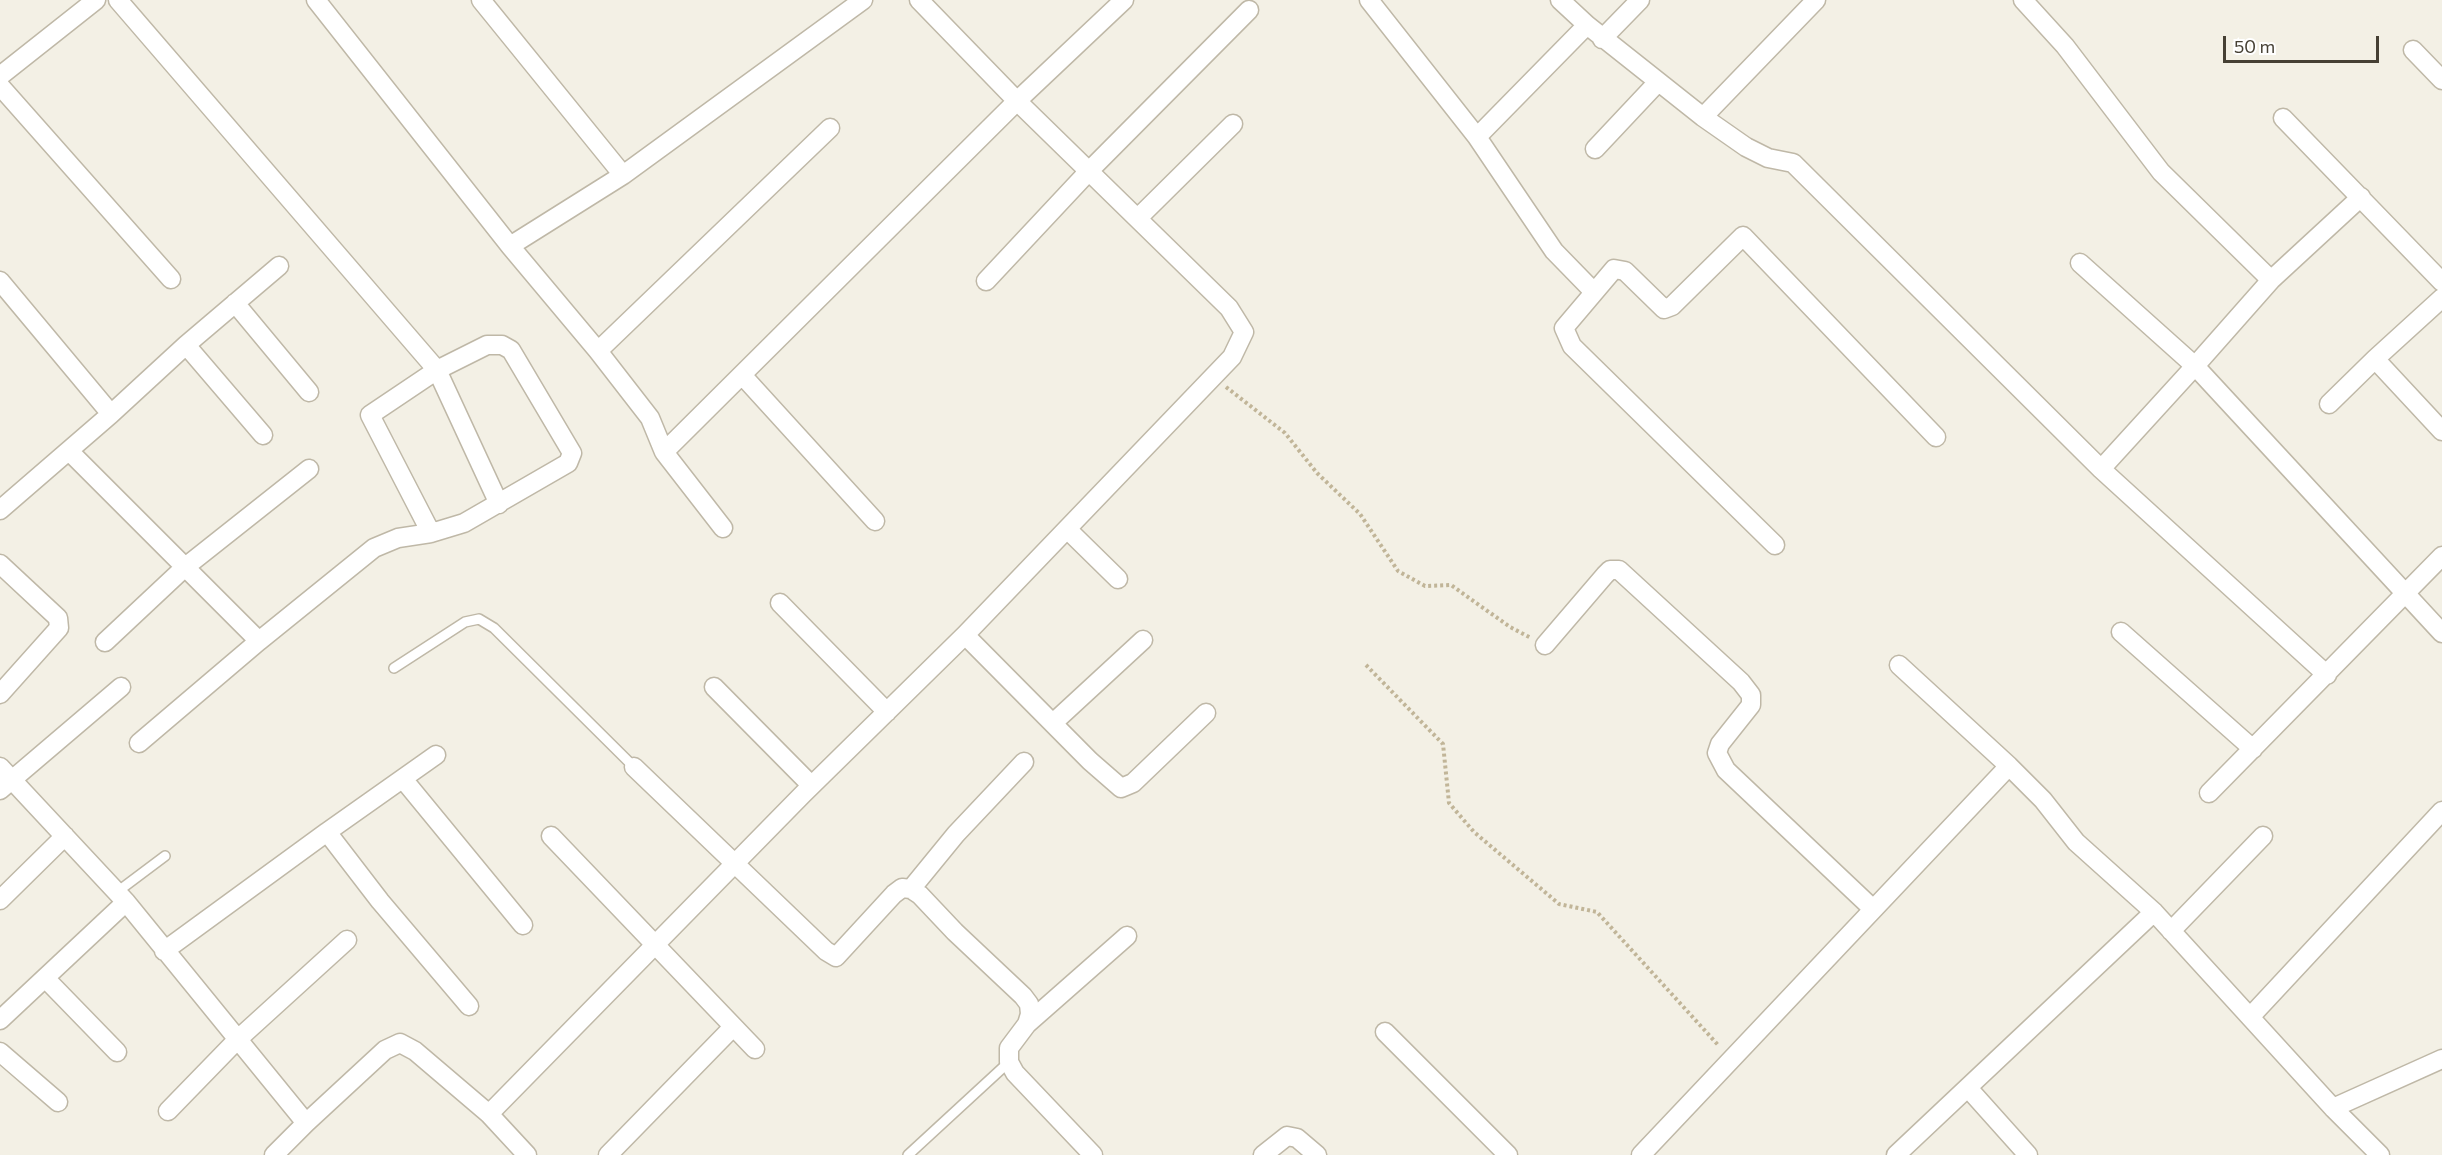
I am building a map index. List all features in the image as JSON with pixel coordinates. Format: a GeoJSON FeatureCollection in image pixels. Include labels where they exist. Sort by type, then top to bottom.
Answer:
{"type":"FeatureCollection","features":[{"type":"Feature","properties":{"kind":"street"},"geometry":{"type":"LineString","coordinates":[[0,76],[96,0]]}},
{"type":"Feature","properties":{"kind":"street"},"geometry":{"type":"LineString","coordinates":[[118,0],[436,370],[499,504]]}},
{"type":"Feature","properties":{"kind":"street"},"geometry":{"type":"LineString","coordinates":[[316,0],[510,246],[598,351],[650,418],[664,452],[723,528]]}},
{"type":"Feature","properties":{"kind":"street"},"geometry":{"type":"LineString","coordinates":[[481,0],[623,175]]}},
{"type":"Feature","properties":{"kind":"street"},"geometry":{"type":"LineString","coordinates":[[510,246],[623,175],[842,6],[863,0]]}},
{"type":"Feature","properties":{"kind":"street"},"geometry":{"type":"LineString","coordinates":[[489,1114],[812,785],[965,635],[1214,377],[1232,357],[1244,332],[1229,308],[1017,101],[919,0]]}},
{"type":"Feature","properties":{"kind":"street"},"geometry":{"type":"LineString","coordinates":[[664,452],[1017,101],[1124,0]]}},
{"type":"Feature","properties":{"kind":"street"},"geometry":{"type":"LineString","coordinates":[[1369,0],[1477,137],[1554,251],[1593,291]]}},
{"type":"Feature","properties":{"kind":"street"},"geometry":{"type":"LineString","coordinates":[[1560,0],[1602,39],[1703,117],[1746,147],[1768,158],[1793,163],[2101,469],[2327,675]]}},
{"type":"Feature","properties":{"kind":"street"},"geometry":{"type":"LineString","coordinates":[[1602,39],[1640,0]]}},
{"type":"Feature","properties":{"kind":"street"},"geometry":{"type":"LineString","coordinates":[[1703,117],[1816,0]]}},
{"type":"Feature","properties":{"kind":"street"},"geometry":{"type":"LineString","coordinates":[[2023,0],[2066,46],[2161,172],[2271,280]]}},
{"type":"Feature","properties":{"kind":"street"},"geometry":{"type":"LineString","coordinates":[[986,281],[1089,171],[1249,10]]}},
{"type":"Feature","properties":{"kind":"street"},"geometry":{"type":"LineString","coordinates":[[1477,137],[1587,25]]}},
{"type":"Feature","properties":{"kind":"street"},"geometry":{"type":"LineString","coordinates":[[2413,50],[2442,80]]}},
{"type":"Feature","properties":{"kind":"street"},"geometry":{"type":"LineString","coordinates":[[1595,149],[1658,82]]}},
{"type":"Feature","properties":{"kind":"street"},"geometry":{"type":"LineString","coordinates":[[0,86],[171,279]]}},
{"type":"Feature","properties":{"kind":"street"},"geometry":{"type":"LineString","coordinates":[[2283,118],[2442,282]]}},
{"type":"Feature","properties":{"kind":"street"},"geometry":{"type":"LineString","coordinates":[[1138,218],[1233,124]]}},
{"type":"Feature","properties":{"kind":"street"},"geometry":{"type":"LineString","coordinates":[[598,351],[830,128]]}},
{"type":"Feature","properties":{"kind":"street"},"geometry":{"type":"LineString","coordinates":[[2101,469],[2271,280],[2361,197]]}},
{"type":"Feature","properties":{"kind":"street"},"geometry":{"type":"LineString","coordinates":[[1775,545],[1572,346],[1564,328],[1614,269],[1625,271],[1664,309],[1672,306],[1743,236],[1936,437]]}},
{"type":"Feature","properties":{"kind":"street"},"geometry":{"type":"LineString","coordinates":[[2080,263],[2195,366],[2442,633]]}},
{"type":"Feature","properties":{"kind":"street"},"geometry":{"type":"LineString","coordinates":[[0,510],[279,266]]}},
{"type":"Feature","properties":{"kind":"street"},"geometry":{"type":"LineString","coordinates":[[0,281],[111,414]]}},
{"type":"Feature","properties":{"kind":"street"},"geometry":{"type":"LineString","coordinates":[[2329,404],[2442,298]]}},
{"type":"Feature","properties":{"kind":"street"},"geometry":{"type":"LineString","coordinates":[[235,303],[309,392]]}},
{"type":"Feature","properties":{"kind":"street"},"geometry":{"type":"LineString","coordinates":[[139,743],[259,641],[374,548],[398,538],[431,534],[464,523],[568,462],[572,453],[511,350],[494,343],[436,370],[370,416],[431,534]]}},
{"type":"Feature","properties":{"kind":"street"},"geometry":{"type":"LineString","coordinates":[[186,345],[263,435]]}},
{"type":"Feature","properties":{"kind":"street"},"geometry":{"type":"LineString","coordinates":[[2375,359],[2442,431]]}},
{"type":"Feature","properties":{"kind":"street"},"geometry":{"type":"LineString","coordinates":[[742,375],[875,521]]}},
{"type":"Feature","properties":{"kind":"street"},"geometry":{"type":"LineString","coordinates":[[69,451],[259,641]]}},
{"type":"Feature","properties":{"kind":"street"},"geometry":{"type":"LineString","coordinates":[[105,642],[184,568],[309,469]]}},
{"type":"Feature","properties":{"kind":"street"},"geometry":{"type":"LineString","coordinates":[[1067,529],[1118,579]]}},
{"type":"Feature","properties":{"kind":"street"},"geometry":{"type":"LineString","coordinates":[[2209,793],[2442,556]]}},
{"type":"Feature","properties":{"kind":"street"},"geometry":{"type":"LineString","coordinates":[[0,564],[58,618],[59,628],[0,694]]}},
{"type":"Feature","properties":{"kind":"street"},"geometry":{"type":"LineString","coordinates":[[1545,645],[1605,575],[1610,570],[1619,570],[1741,682],[1751,695],[1751,705],[1719,744],[1717,753],[1726,770],[1873,909]]}},
{"type":"Feature","properties":{"kind":"street"},"geometry":{"type":"LineString","coordinates":[[780,603],[887,711]]}},
{"type":"Feature","properties":{"kind":"street"},"geometry":{"type":"LineString","coordinates":[[2121,632],[2253,749]]}},
{"type":"Feature","properties":{"kind":"street"},"geometry":{"type":"LineString","coordinates":[[965,635],[1114,784],[1127,788],[1206,713]]}},
{"type":"Feature","properties":{"kind":"street"},"geometry":{"type":"LineString","coordinates":[[1053,723],[1143,640]]}},
{"type":"Feature","properties":{"kind":"street"},"geometry":{"type":"LineString","coordinates":[[1899,665],[2009,766],[2043,800],[2076,842],[2154,912],[2251,1016],[2332,1108],[2380,1155]]}},
{"type":"Feature","properties":{"kind":"street"},"geometry":{"type":"LineString","coordinates":[[121,687],[4,779],[65,836],[122,897],[306,1123]]}},
{"type":"Feature","properties":{"kind":"street"},"geometry":{"type":"LineString","coordinates":[[714,687],[812,785]]}},
{"type":"Feature","properties":{"kind":"street"},"geometry":{"type":"LineString","coordinates":[[164,951],[436,755]]}},
{"type":"Feature","properties":{"kind":"street"},"geometry":{"type":"LineString","coordinates":[[911,889],[956,834],[1024,762]]}},
{"type":"Feature","properties":{"kind":"street"},"geometry":{"type":"LineString","coordinates":[[1641,1155],[2009,766]]}},
{"type":"Feature","properties":{"kind":"street"},"geometry":{"type":"LineString","coordinates":[[634,767],[826,951],[836,957],[843,953],[894,894],[902,888],[911,889],[1023,996],[1029,1004],[1030,1014],[1027,1024]]}},
{"type":"Feature","properties":{"kind":"street"},"geometry":{"type":"LineString","coordinates":[[403,779],[523,925]]}},
{"type":"Feature","properties":{"kind":"street"},"geometry":{"type":"LineString","coordinates":[[2251,1016],[2442,811]]}},
{"type":"Feature","properties":{"kind":"street"},"geometry":{"type":"LineString","coordinates":[[327,832],[380,901],[469,1006]]}},
{"type":"Feature","properties":{"kind":"street"},"geometry":{"type":"LineString","coordinates":[[0,900],[65,836]]}},
{"type":"Feature","properties":{"kind":"street"},"geometry":{"type":"LineString","coordinates":[[550,836],[653,946],[755,1049]]}},
{"type":"Feature","properties":{"kind":"street"},"geometry":{"type":"LineString","coordinates":[[2171,931],[2263,836]]}},
{"type":"Feature","properties":{"kind":"street"},"geometry":{"type":"LineString","coordinates":[[0,1020],[45,978],[122,897]]}},
{"type":"Feature","properties":{"kind":"street"},"geometry":{"type":"LineString","coordinates":[[1896,1155],[2154,912]]}},
{"type":"Feature","properties":{"kind":"street"},"geometry":{"type":"LineString","coordinates":[[1094,1155],[1015,1073],[1009,1062],[1009,1048],[1027,1024],[1127,936]]}},
{"type":"Feature","properties":{"kind":"street"},"geometry":{"type":"LineString","coordinates":[[168,1111],[237,1040],[347,940]]}},
{"type":"Feature","properties":{"kind":"street"},"geometry":{"type":"LineString","coordinates":[[45,978],[117,1052]]}},
{"type":"Feature","properties":{"kind":"street"},"geometry":{"type":"LineString","coordinates":[[608,1155],[733,1027]]}},
{"type":"Feature","properties":{"kind":"street"},"geometry":{"type":"LineString","coordinates":[[1384,1032],[1508,1155]]}},
{"type":"Feature","properties":{"kind":"street"},"geometry":{"type":"LineString","coordinates":[[274,1155],[385,1050],[400,1043],[415,1051],[489,1114],[527,1155]]}},
{"type":"Feature","properties":{"kind":"street"},"geometry":{"type":"LineString","coordinates":[[0,1052],[58,1102]]}},
{"type":"Feature","properties":{"kind":"street"},"geometry":{"type":"LineString","coordinates":[[2332,1108],[2442,1059]]}},
{"type":"Feature","properties":{"kind":"street"},"geometry":{"type":"LineString","coordinates":[[1968,1088],[2028,1155]]}},
{"type":"Feature","properties":{"kind":"street"},"geometry":{"type":"LineString","coordinates":[[1263,1155],[1280,1139],[1287,1136],[1297,1138],[1317,1155]]}},
{"type":"Feature","properties":{"kind":"lane"},"geometry":{"type":"LineString","coordinates":[[394,668],[465,622],[479,620],[494,628],[634,767]]}},
{"type":"Feature","properties":{"kind":"lane"},"geometry":{"type":"LineString","coordinates":[[122,897],[165,856]]}},
{"type":"Feature","properties":{"kind":"lane"},"geometry":{"type":"LineString","coordinates":[[908,1155],[1009,1062]]}},
{"type":"Feature","properties":{"kind":"path"},"geometry":{"type":"LineString","coordinates":[[1214,377],[1285,433],[1317,473],[1360,514],[1398,571],[1425,586],[1451,585],[1510,627],[1545,645]]}},
{"type":"Feature","properties":{"kind":"path"},"geometry":{"type":"LineString","coordinates":[[1366,665],[1443,744],[1449,803],[1474,832],[1559,904],[1598,912],[1731,1059]]}}]}
